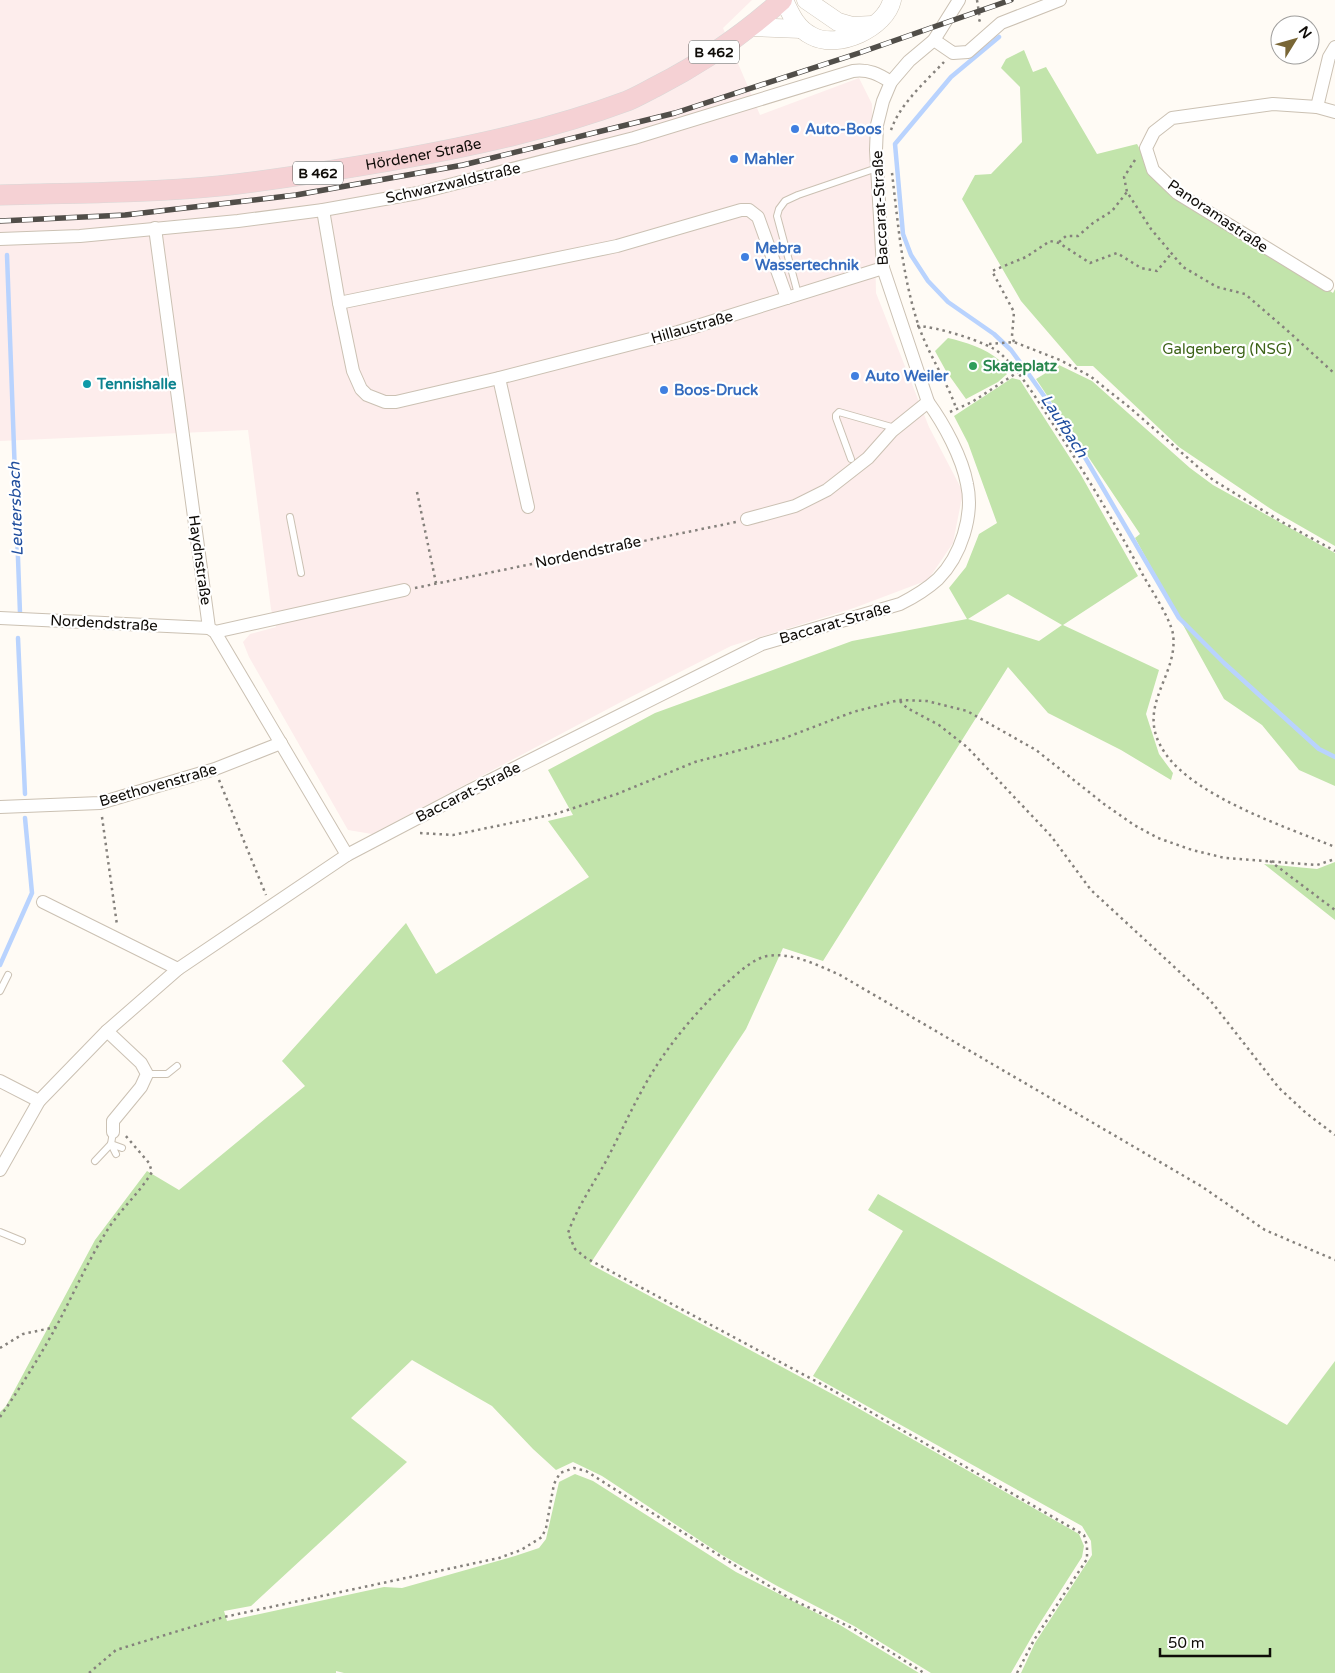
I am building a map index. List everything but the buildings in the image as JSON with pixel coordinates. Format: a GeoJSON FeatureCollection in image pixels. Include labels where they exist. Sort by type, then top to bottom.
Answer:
{"type":"FeatureCollection","features":[{"type":"Feature","properties":{"kind":"main road","name":"Hördener Straße"},"geometry":{"type":"LineString","coordinates":[[0,195],[136,192],[219,186],[299,176],[462,148],[547,127],[629,101],[677,76],[750,27],[783,0]]}},
{"type":"Feature","properties":{"kind":"street"},"geometry":{"type":"LineString","coordinates":[[783,0],[801,29],[814,37],[827,40],[843,40],[859,34],[885,15],[892,0]]}},
{"type":"Feature","properties":{"kind":"street"},"geometry":{"type":"LineString","coordinates":[[806,0],[823,7],[838,22],[852,26],[875,24]]}},
{"type":"Feature","properties":{"kind":"street","name":"Baccarat-Straße"},"geometry":{"type":"LineString","coordinates":[[0,1170],[39,1101],[106,1031],[178,969],[347,855],[469,791],[762,644],[900,604],[939,578],[958,551],[965,534],[968,484],[961,462],[939,418],[928,402],[883,268],[877,168],[878,125],[891,82],[909,61],[934,40],[959,0]]}},
{"type":"Feature","properties":{"kind":"street"},"geometry":{"type":"LineString","coordinates":[[934,40],[953,53],[968,52],[1002,23],[1060,0]]}},
{"type":"Feature","properties":{"kind":"street"},"geometry":{"type":"LineString","coordinates":[[750,27],[801,29]]}},
{"type":"Feature","properties":{"kind":"street"},"geometry":{"type":"LineString","coordinates":[[1317,107],[1329,57],[1335,47]]}},
{"type":"Feature","properties":{"kind":"street","name":"Schwarzwaldstraße"},"geometry":{"type":"LineString","coordinates":[[0,239],[80,236],[238,221],[323,210],[418,193],[634,138],[853,71],[873,71],[891,82]]}},
{"type":"Feature","properties":{"kind":"street"},"geometry":{"type":"LineString","coordinates":[[1146,148],[1154,132],[1172,118],[1272,104],[1317,107],[1335,112]]}},
{"type":"Feature","properties":{"kind":"street","name":"Panoramastraße"},"geometry":{"type":"LineString","coordinates":[[1146,148],[1153,170],[1177,193],[1327,285]]}},
{"type":"Feature","properties":{"kind":"street","name":"Hillaustraße"},"geometry":{"type":"LineString","coordinates":[[323,210],[353,370],[361,389],[367,395],[385,402],[396,402],[499,378],[678,332],[883,268]]}},
{"type":"Feature","properties":{"kind":"street"},"geometry":{"type":"LineString","coordinates":[[339,303],[617,246],[741,210],[749,210],[758,217],[792,296]]}},
{"type":"Feature","properties":{"kind":"street","name":"Haydnstraße"},"geometry":{"type":"LineString","coordinates":[[155,228],[212,630],[347,855]]}},
{"type":"Feature","properties":{"kind":"street"},"geometry":{"type":"LineString","coordinates":[[499,378],[528,507]]}},
{"type":"Feature","properties":{"kind":"street"},"geometry":{"type":"LineString","coordinates":[[747,520],[795,506],[827,490],[868,458],[897,428],[928,402]]}},
{"type":"Feature","properties":{"kind":"street","name":"Nordendstraße"},"geometry":{"type":"LineString","coordinates":[[0,618],[212,630],[404,590]]}},
{"type":"Feature","properties":{"kind":"street","name":"Beethovenstraße"},"geometry":{"type":"LineString","coordinates":[[0,807],[100,803],[215,769],[281,743]]}},
{"type":"Feature","properties":{"kind":"street"},"geometry":{"type":"LineString","coordinates":[[44,902],[178,969]]}},
{"type":"Feature","properties":{"kind":"street"},"geometry":{"type":"LineString","coordinates":[[106,1031],[141,1063],[147,1074],[113,1132]]}},
{"type":"Feature","properties":{"kind":"street"},"geometry":{"type":"LineString","coordinates":[[0,1081],[39,1101]]}},
{"type":"Feature","properties":{"kind":"lane"},"geometry":{"type":"LineString","coordinates":[[792,296],[777,216],[779,209],[785,201],[798,195],[877,168]]}},
{"type":"Feature","properties":{"kind":"lane"},"geometry":{"type":"LineString","coordinates":[[850,459],[836,418],[839,412],[897,428]]}},
{"type":"Feature","properties":{"kind":"lane"},"geometry":{"type":"LineString","coordinates":[[290,517],[301,573]]}},
{"type":"Feature","properties":{"kind":"lane"},"geometry":{"type":"LineString","coordinates":[[0,992],[8,975]]}},
{"type":"Feature","properties":{"kind":"lane"},"geometry":{"type":"LineString","coordinates":[[147,1074],[168,1074],[177,1066]]}},
{"type":"Feature","properties":{"kind":"lane"},"geometry":{"type":"LineString","coordinates":[[113,1132],[119,1151]]}},
{"type":"Feature","properties":{"kind":"lane"},"geometry":{"type":"LineString","coordinates":[[95,1161],[113,1132]]}},
{"type":"Feature","properties":{"kind":"lane"},"geometry":{"type":"LineString","coordinates":[[0,1232],[22,1241]]}},
{"type":"Feature","properties":{"kind":"path"},"geometry":{"type":"LineString","coordinates":[[976,32],[980,19],[977,0]]}},
{"type":"Feature","properties":{"kind":"path"},"geometry":{"type":"LineString","coordinates":[[891,132],[895,119],[923,83],[953,53]]}},
{"type":"Feature","properties":{"kind":"path"},"geometry":{"type":"LineString","coordinates":[[1146,148],[1124,177],[1127,192],[1151,229],[1171,254],[1184,267],[1217,287],[1245,294],[1335,374]]}},
{"type":"Feature","properties":{"kind":"path"},"geometry":{"type":"LineString","coordinates":[[892,170],[901,251],[918,326],[950,391],[956,408],[972,402],[1018,372]]}},
{"type":"Feature","properties":{"kind":"path"},"geometry":{"type":"LineString","coordinates":[[1059,243],[1066,236],[1078,236],[1093,223],[1112,211],[1127,192]]}},
{"type":"Feature","properties":{"kind":"path"},"geometry":{"type":"LineString","coordinates":[[1014,342],[1012,336],[1014,312],[992,271],[1026,257],[1050,241],[1059,243],[1090,263],[1117,252],[1141,268],[1157,272],[1171,254]]}},
{"type":"Feature","properties":{"kind":"path"},"geometry":{"type":"LineString","coordinates":[[918,326],[988,344],[1014,342],[1060,360],[1090,376],[1129,407],[1213,480],[1282,522],[1335,551]]}},
{"type":"Feature","properties":{"kind":"path"},"geometry":{"type":"LineString","coordinates":[[988,344],[1001,353],[1018,372],[1074,457],[1118,530],[1163,612],[1172,633],[1172,653],[1153,711],[1157,740],[1165,754],[1181,772],[1209,790],[1266,819],[1335,847]]}},
{"type":"Feature","properties":{"kind":"path"},"geometry":{"type":"LineString","coordinates":[[417,492],[436,583]]}},
{"type":"Feature","properties":{"kind":"path","name":"Nordendstraße"},"geometry":{"type":"LineString","coordinates":[[404,590],[747,520]]}},
{"type":"Feature","properties":{"kind":"path"},"geometry":{"type":"LineString","coordinates":[[394,831],[453,835],[554,814],[617,794],[695,762],[782,738],[853,712],[899,700],[927,701],[967,710],[1036,750],[1104,804],[1134,825],[1158,838],[1192,850],[1225,858],[1318,865],[1335,859]]}},
{"type":"Feature","properties":{"kind":"path"},"geometry":{"type":"LineString","coordinates":[[899,700],[907,708],[939,725],[968,747],[1051,836],[1090,890],[1210,1000],[1279,1088],[1306,1113],[1335,1135]]}},
{"type":"Feature","properties":{"kind":"path"},"geometry":{"type":"LineString","coordinates":[[215,769],[270,906]]}},
{"type":"Feature","properties":{"kind":"path"},"geometry":{"type":"LineString","coordinates":[[100,803],[119,940]]}},
{"type":"Feature","properties":{"kind":"path"},"geometry":{"type":"LineString","coordinates":[[1269,861],[1335,910]]}},
{"type":"Feature","properties":{"kind":"path"},"geometry":{"type":"LineString","coordinates":[[1017,1673],[1034,1640],[1086,1559],[1087,1546],[1084,1535],[836,1392],[586,1258],[575,1249],[568,1233],[575,1214],[605,1164],[638,1097],[656,1066],[718,991],[744,968],[766,956],[794,956],[840,975],[1201,1186],[1265,1230],[1335,1260]]}},
{"type":"Feature","properties":{"kind":"path"},"geometry":{"type":"LineString","coordinates":[[0,1417],[22,1385],[56,1327],[111,1225],[144,1186],[152,1172],[149,1164],[113,1132]]}},
{"type":"Feature","properties":{"kind":"path"},"geometry":{"type":"LineString","coordinates":[[0,1348],[23,1334],[56,1327]]}},
{"type":"Feature","properties":{"kind":"path"},"geometry":{"type":"LineString","coordinates":[[89,1673],[116,1650],[224,1617],[499,1558],[521,1550],[542,1537],[546,1528],[554,1484],[560,1473],[574,1468],[586,1472],[790,1599],[854,1629],[924,1673]]}},
{"type":"Feature","properties":{"kind":"shaded area"},"geometry":{"type":"Polygon","coordinates":[[[0,0],[752,0],[723,28],[760,115],[859,78],[872,104],[876,293],[929,427],[963,492],[953,543],[928,580],[854,608],[731,646],[372,834],[348,830],[249,657],[243,642],[250,634],[276,627],[271,609],[248,430],[0,441],[0,0]]]}},
{"type":"Feature","properties":{"kind":"green space","name":"Galgenberg (NSG)"},"geometry":{"type":"Polygon","coordinates":[[[1024,50],[1033,72],[1046,67],[1097,154],[1137,144],[1152,170],[1172,185],[1333,293],[1335,289],[1335,546],[1274,511],[1179,447],[1093,366],[1077,366],[1021,301],[962,199],[975,175],[991,174],[1022,142],[1020,87],[1001,68],[1006,59],[1024,50]]]}},
{"type":"Feature","properties":{"kind":"green space","name":"Skateplatz"},"geometry":{"type":"Polygon","coordinates":[[[948,338],[988,352],[999,360],[1007,374],[998,382],[966,399],[946,371],[935,351],[948,338]]]}},
{"type":"Feature","properties":{"kind":"green space"},"geometry":{"type":"Polygon","coordinates":[[[1059,365],[1092,381],[1190,468],[1213,485],[1335,553],[1335,786],[1299,770],[1262,725],[1224,699],[1135,538],[1140,534],[1036,379],[1059,365]]]}},
{"type":"Feature","properties":{"kind":"green space"},"geometry":{"type":"Polygon","coordinates":[[[1012,378],[1020,380],[1081,475],[1138,576],[1063,625],[1159,670],[1146,714],[1159,754],[1173,773],[1171,780],[1121,750],[1048,713],[1008,667],[823,961],[783,948],[746,1029],[590,1264],[849,1403],[1079,1534],[1084,1546],[1082,1557],[1038,1626],[1011,1673],[931,1673],[854,1626],[722,1555],[602,1476],[573,1462],[556,1470],[492,1406],[412,1360],[351,1418],[407,1462],[251,1606],[224,1611],[227,1621],[384,1587],[402,1588],[539,1548],[546,1539],[559,1482],[575,1474],[593,1481],[736,1572],[840,1625],[919,1673],[344,1673],[336,1671],[336,1673],[0,1673],[0,1412],[6,1406],[95,1240],[147,1171],[179,1190],[305,1086],[282,1061],[406,923],[436,974],[589,877],[548,821],[573,815],[548,770],[655,713],[852,641],[967,619],[949,588],[966,567],[979,534],[997,523],[968,443],[954,416],[1012,378]],[[1008,594],[968,619],[1039,641],[1062,625],[1008,594]]]}},
{"type":"Feature","properties":{"kind":"green space"},"geometry":{"type":"Polygon","coordinates":[[[1335,862],[1335,920],[1264,864],[1317,869],[1335,862]]]}},
{"type":"Feature","properties":{"kind":"green space"},"geometry":{"type":"Polygon","coordinates":[[[878,1194],[1287,1425],[1335,1361],[1335,1673],[1021,1673],[1035,1643],[1092,1555],[1091,1541],[1082,1526],[813,1376],[903,1231],[868,1210],[878,1194]]]}},
{"type":"Feature","properties":{"kind":"waterway","name":"Laufbach"},"geometry":{"type":"LineString","coordinates":[[999,37],[951,77],[895,144],[903,234],[911,255],[928,281],[948,302],[994,334],[1011,350],[1073,437],[1179,618],[1224,663],[1319,749],[1335,757]]}},
{"type":"Feature","properties":{"kind":"waterway","name":"Leutersbach"},"geometry":{"type":"LineString","coordinates":[[7,255],[20,613]]}},
{"type":"Feature","properties":{"kind":"waterway","name":"Leutersbach"},"geometry":{"type":"LineString","coordinates":[[18,638],[25,794]]}},
{"type":"Feature","properties":{"kind":"waterway","name":"Leutersbach"},"geometry":{"type":"LineString","coordinates":[[0,965],[32,893],[25,818]]}},
{"type":"Feature","properties":{"kind":"railway"},"geometry":{"type":"LineString","coordinates":[[0,221],[125,215],[296,195],[463,165],[675,113],[859,53],[1011,0]]}},
{"type":"Feature","properties":{"kind":"place","name":"Auto-Boos"},"geometry":{"type":"Point","coordinates":[795,129]}},
{"type":"Feature","properties":{"kind":"place","name":"Mahler"},"geometry":{"type":"Point","coordinates":[734,159]}},
{"type":"Feature","properties":{"kind":"place","name":"Mebra Wassertechnik"},"geometry":{"type":"Point","coordinates":[745,257]}},
{"type":"Feature","properties":{"kind":"place","name":"Skateplatz"},"geometry":{"type":"Point","coordinates":[973,366]}},
{"type":"Feature","properties":{"kind":"place","name":"Auto Weiler"},"geometry":{"type":"Point","coordinates":[855,376]}},
{"type":"Feature","properties":{"kind":"place","name":"Tennishalle"},"geometry":{"type":"Point","coordinates":[87,384]}},
{"type":"Feature","properties":{"kind":"place","name":"Boos-Druck"},"geometry":{"type":"Point","coordinates":[664,390]}}]}
